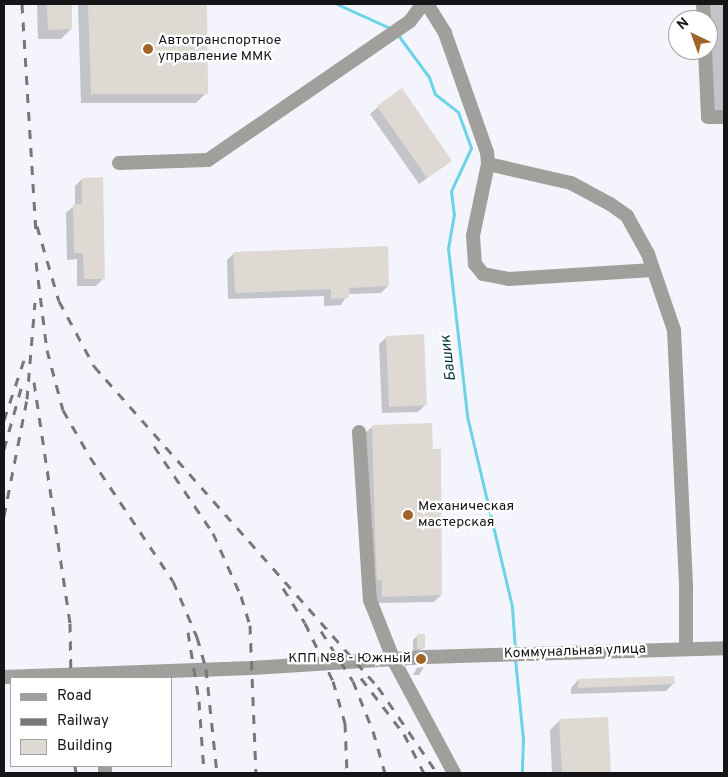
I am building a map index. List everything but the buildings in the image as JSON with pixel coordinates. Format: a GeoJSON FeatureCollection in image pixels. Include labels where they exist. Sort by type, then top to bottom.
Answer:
{"type":"FeatureCollection","features":[{"type":"Feature","properties":{"kind":"street"},"geometry":{"type":"LineString","coordinates":[[119,163],[208,160],[388,37],[410,21],[425,4],[445,33],[488,164],[473,236],[475,264],[482,274],[509,279],[652,270]]}},
{"type":"Feature","properties":{"kind":"street"},"geometry":{"type":"LineString","coordinates":[[705,60],[708,117],[724,117]]}},
{"type":"Feature","properties":{"kind":"street"},"geometry":{"type":"LineString","coordinates":[[488,164],[571,183],[610,204],[627,216],[636,229],[674,330],[685,547],[686,649]]}},
{"type":"Feature","properties":{"kind":"street"},"geometry":{"type":"LineString","coordinates":[[358,432],[370,600],[394,661],[454,773]]}},
{"type":"Feature","properties":{"kind":"street","name":"Коммунальная улица"},"geometry":{"type":"LineString","coordinates":[[4,677],[101,676],[394,661],[426,657],[724,648]]}},
{"type":"Feature","properties":{"kind":"waterway","name":"Башик"},"geometry":{"type":"LineString","coordinates":[[337,4],[392,29]]}},
{"type":"Feature","properties":{"kind":"waterway","name":"Башик"},"geometry":{"type":"LineString","coordinates":[[398,35],[429,77],[435,94],[458,112],[471,148],[451,191],[454,214],[448,248],[467,416],[512,607],[515,650]]}},
{"type":"Feature","properties":{"kind":"waterway","name":"Башик"},"geometry":{"type":"LineString","coordinates":[[515,659],[523,739],[522,773]]}},
{"type":"Feature","properties":{"kind":"railway"},"geometry":{"type":"LineString","coordinates":[[22,4],[36,232]]}},
{"type":"Feature","properties":{"kind":"railway"},"geometry":{"type":"LineString","coordinates":[[37,226],[59,301],[94,366],[378,687],[437,773]]}},
{"type":"Feature","properties":{"kind":"railway"},"geometry":{"type":"LineString","coordinates":[[36,262],[47,350],[63,410],[90,457],[173,581],[197,637],[206,669],[217,773]]}},
{"type":"Feature","properties":{"kind":"railway"},"geometry":{"type":"LineString","coordinates":[[4,516],[27,399],[35,302]]}},
{"type":"Feature","properties":{"kind":"railway"},"geometry":{"type":"LineString","coordinates":[[4,420],[25,357]]}},
{"type":"Feature","properties":{"kind":"railway"},"geometry":{"type":"LineString","coordinates":[[34,382],[70,623],[71,677]]}},
{"type":"Feature","properties":{"kind":"railway"},"geometry":{"type":"LineString","coordinates":[[4,449],[22,385]]}},
{"type":"Feature","properties":{"kind":"railway"},"geometry":{"type":"LineString","coordinates":[[154,446],[213,533],[241,596],[250,625],[256,773]]}},
{"type":"Feature","properties":{"kind":"railway"},"geometry":{"type":"LineString","coordinates":[[283,588],[305,623],[333,681],[345,723],[347,773]]}},
{"type":"Feature","properties":{"kind":"railway"},"geometry":{"type":"LineString","coordinates":[[321,631],[353,681],[373,731],[385,773]]}},
{"type":"Feature","properties":{"kind":"railway"},"geometry":{"type":"LineString","coordinates":[[188,632],[199,701],[204,773]]}},
{"type":"Feature","properties":{"kind":"railway"},"geometry":{"type":"LineString","coordinates":[[361,678],[404,734],[424,773]]}},
{"type":"Feature","properties":{"kind":"railway"},"geometry":{"type":"LineString","coordinates":[[75,767],[76,773]]}},
{"type":"Feature","properties":{"kind":"place","name":"Автотранспортное управление ММК"},"geometry":{"type":"Point","coordinates":[148,49]}},
{"type":"Feature","properties":{"kind":"place","name":"Механическая мастерская"},"geometry":{"type":"Point","coordinates":[408,515]}},
{"type":"Feature","properties":{"kind":"place","name":"КПП №8 - Южный"},"geometry":{"type":"Point","coordinates":[421,659]}}]}
